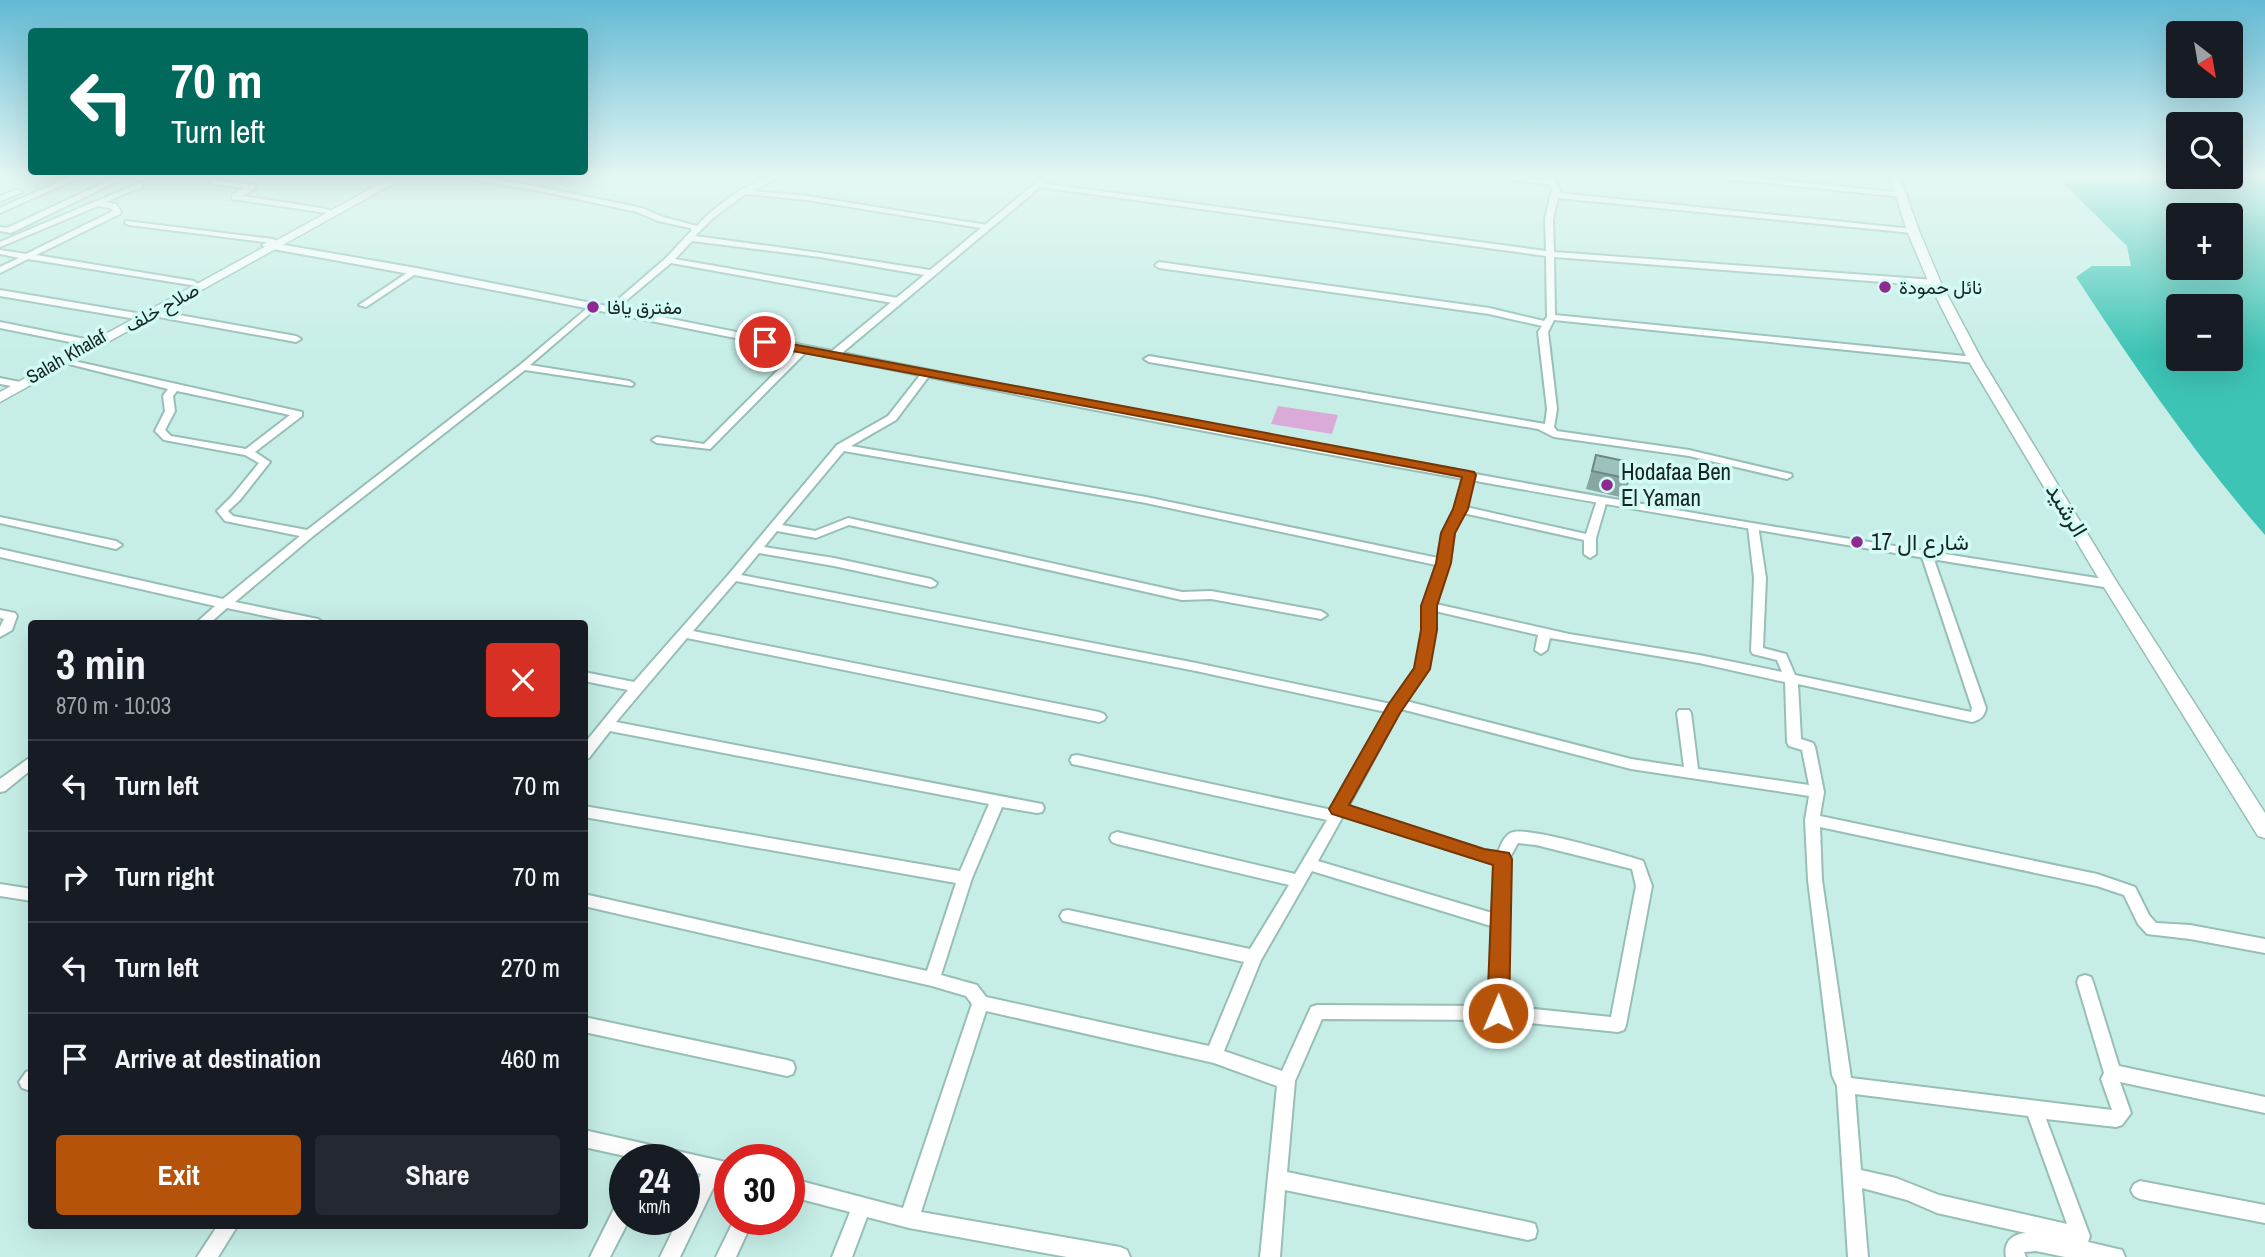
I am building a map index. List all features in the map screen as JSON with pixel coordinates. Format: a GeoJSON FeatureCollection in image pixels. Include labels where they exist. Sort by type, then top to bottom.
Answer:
{"type":"FeatureCollection","features":[{"type":"Feature","properties":{"kind":"main road","name":"Salah Khalaf"},"geometry":{"type":"LineString","coordinates":[[0,393],[285,236]]}},
{"type":"Feature","properties":{"kind":"main road","name":"صلاح خلف"},"geometry":{"type":"LineString","coordinates":[[0,398],[287,236]]}},
{"type":"Feature","properties":{"kind":"main road","name":"الرشيد"},"geometry":{"type":"LineString","coordinates":[[1915,236],[1935,284],[1975,360],[2110,584],[2265,830]]}},
{"type":"Feature","properties":{"kind":"street"},"geometry":{"type":"LineString","coordinates":[[0,242],[22,236]]}},
{"type":"Feature","properties":{"kind":"street"},"geometry":{"type":"LineString","coordinates":[[2,268],[69,236]]}},
{"type":"Feature","properties":{"kind":"street"},"geometry":{"type":"LineString","coordinates":[[215,236],[416,271],[832,355],[1601,500],[2110,584]]}},
{"type":"Feature","properties":{"kind":"street"},"geometry":{"type":"LineString","coordinates":[[610,311],[669,260],[691,236]]}},
{"type":"Feature","properties":{"kind":"street"},"geometry":{"type":"LineString","coordinates":[[703,236],[930,274]]}},
{"type":"Feature","properties":{"kind":"street"},"geometry":{"type":"LineString","coordinates":[[832,355],[976,236]]}},
{"type":"Feature","properties":{"kind":"street"},"geometry":{"type":"LineString","coordinates":[[1411,236],[1548,254],[1935,284]]}},
{"type":"Feature","properties":{"kind":"street"},"geometry":{"type":"LineString","coordinates":[[1549,236],[1548,321],[1543,332],[1552,409],[1549,427],[1554,434]]}},
{"type":"Feature","properties":{"kind":"street"},"geometry":{"type":"LineString","coordinates":[[0,252],[194,284]]}},
{"type":"Feature","properties":{"kind":"street"},"geometry":{"type":"LineString","coordinates":[[669,260],[898,301]]}},
{"type":"Feature","properties":{"kind":"street"},"geometry":{"type":"LineString","coordinates":[[1159,265],[1548,321],[1975,360]]}},
{"type":"Feature","properties":{"kind":"street"},"geometry":{"type":"LineString","coordinates":[[363,305],[416,271]]}},
{"type":"Feature","properties":{"kind":"street"},"geometry":{"type":"LineString","coordinates":[[0,293],[136,316]]}},
{"type":"Feature","properties":{"kind":"street"},"geometry":{"type":"LineString","coordinates":[[206,620],[523,367],[592,308]]}},
{"type":"Feature","properties":{"kind":"street"},"geometry":{"type":"LineString","coordinates":[[151,313],[296,339]]}},
{"type":"Feature","properties":{"kind":"street"},"geometry":{"type":"LineString","coordinates":[[0,325],[90,343]]}},
{"type":"Feature","properties":{"kind":"street"},"geometry":{"type":"LineString","coordinates":[[657,440],[706,447],[804,349]]}},
{"type":"Feature","properties":{"kind":"street"},"geometry":{"type":"LineString","coordinates":[[1149,359],[1528,423],[1541,426],[1554,434],[1689,453],[1787,476]]}},
{"type":"Feature","properties":{"kind":"street"},"geometry":{"type":"LineString","coordinates":[[68,360],[114,376],[243,399],[299,414],[248,452]]}},
{"type":"Feature","properties":{"kind":"street"},"geometry":{"type":"LineString","coordinates":[[523,367],[629,384]]}},
{"type":"Feature","properties":{"kind":"street"},"geometry":{"type":"LineString","coordinates":[[588,749],[841,447],[892,418],[924,376]]}},
{"type":"Feature","properties":{"kind":"street"},"geometry":{"type":"LineString","coordinates":[[0,381],[17,384]]}},
{"type":"Feature","properties":{"kind":"street"},"geometry":{"type":"LineString","coordinates":[[176,387],[168,396],[170,411],[160,431],[168,438],[248,452],[265,462],[236,498],[222,510],[229,519],[298,531],[308,536]]}},
{"type":"Feature","properties":{"kind":"street"},"geometry":{"type":"LineString","coordinates":[[841,447],[1184,507],[1443,563]]}},
{"type":"Feature","properties":{"kind":"street"},"geometry":{"type":"LineString","coordinates":[[1214,1055],[1254,957],[1396,707],[1422,669],[1429,630],[1429,606],[1443,563],[1448,533],[1460,509],[1469,475]]}},
{"type":"Feature","properties":{"kind":"street"},"geometry":{"type":"LineString","coordinates":[[1590,554],[1590,538],[1601,500]]}},
{"type":"Feature","properties":{"kind":"street"},"geometry":{"type":"LineString","coordinates":[[1460,509],[1590,538]]}},
{"type":"Feature","properties":{"kind":"street"},"geometry":{"type":"LineString","coordinates":[[0,520],[116,545]]}},
{"type":"Feature","properties":{"kind":"street"},"geometry":{"type":"LineString","coordinates":[[773,527],[816,535],[848,521],[1182,596],[1211,595],[1321,615]]}},
{"type":"Feature","properties":{"kind":"street"},"geometry":{"type":"LineString","coordinates":[[1754,527],[1760,578],[1757,651],[1782,657],[1791,680],[1794,742],[1808,747],[1817,792],[1812,820],[1815,880],[1841,1075],[1846,1085],[1858,1257]]}},
{"type":"Feature","properties":{"kind":"street"},"geometry":{"type":"LineString","coordinates":[[755,550],[834,562],[931,583]]}},
{"type":"Feature","properties":{"kind":"street"},"geometry":{"type":"LineString","coordinates":[[0,553],[225,605],[302,620]]}},
{"type":"Feature","properties":{"kind":"street"},"geometry":{"type":"LineString","coordinates":[[1429,606],[1545,633],[1650,653],[1699,659],[1972,718],[1978,714],[1970,677],[1927,554]]}},
{"type":"Feature","properties":{"kind":"street"},"geometry":{"type":"LineString","coordinates":[[733,577],[1396,707],[1631,764],[1817,792]]}},
{"type":"Feature","properties":{"kind":"street"},"geometry":{"type":"LineString","coordinates":[[0,614],[10,616],[8,627],[0,633]]}},
{"type":"Feature","properties":{"kind":"street"},"geometry":{"type":"LineString","coordinates":[[683,633],[1099,717]]}},
{"type":"Feature","properties":{"kind":"street"},"geometry":{"type":"LineString","coordinates":[[1541,650],[1545,633]]}},
{"type":"Feature","properties":{"kind":"street"},"geometry":{"type":"LineString","coordinates":[[588,677],[637,687]]}},
{"type":"Feature","properties":{"kind":"street"},"geometry":{"type":"LineString","coordinates":[[1684,713],[1692,773]]}},
{"type":"Feature","properties":{"kind":"street"},"geometry":{"type":"LineString","coordinates":[[606,724],[1037,808]]}},
{"type":"Feature","properties":{"kind":"street"},"geometry":{"type":"LineString","coordinates":[[1077,760],[1337,813],[1502,859]]}},
{"type":"Feature","properties":{"kind":"street"},"geometry":{"type":"LineString","coordinates":[[0,787],[28,764]]}},
{"type":"Feature","properties":{"kind":"street"},"geometry":{"type":"LineString","coordinates":[[932,979],[965,878],[997,802]]}},
{"type":"Feature","properties":{"kind":"street"},"geometry":{"type":"LineString","coordinates":[[588,811],[965,878]]}},
{"type":"Feature","properties":{"kind":"street"},"geometry":{"type":"LineString","coordinates":[[1812,820],[2097,880],[2130,891],[2143,919],[2152,929],[2190,932],[2265,946]]}},
{"type":"Feature","properties":{"kind":"street"},"geometry":{"type":"LineString","coordinates":[[1270,1257],[1286,1081],[1317,1012],[1498,1013],[1618,1025],[1644,886],[1638,864],[1536,839],[1516,837],[1509,844],[1502,859],[1498,1013]]}},
{"type":"Feature","properties":{"kind":"street"},"geometry":{"type":"LineString","coordinates":[[1117,838],[1299,881]]}},
{"type":"Feature","properties":{"kind":"street"},"geometry":{"type":"LineString","coordinates":[[1308,863],[1499,922]]}},
{"type":"Feature","properties":{"kind":"street"},"geometry":{"type":"LineString","coordinates":[[0,890],[28,894]]}},
{"type":"Feature","properties":{"kind":"street"},"geometry":{"type":"LineString","coordinates":[[588,902],[971,989],[981,1003],[1214,1055],[1286,1081]]}},
{"type":"Feature","properties":{"kind":"street"},"geometry":{"type":"LineString","coordinates":[[1068,916],[1254,957]]}},
{"type":"Feature","properties":{"kind":"street"},"geometry":{"type":"LineString","coordinates":[[1846,1085],[2116,1119],[2122,1114],[2110,1079],[2113,1073],[2085,982]]}},
{"type":"Feature","properties":{"kind":"street"},"geometry":{"type":"LineString","coordinates":[[909,1219],[981,1003]]}},
{"type":"Feature","properties":{"kind":"street"},"geometry":{"type":"LineString","coordinates":[[588,1025],[787,1068]]}},
{"type":"Feature","properties":{"kind":"street"},"geometry":{"type":"LineString","coordinates":[[2113,1073],[2265,1104]]}},
{"type":"Feature","properties":{"kind":"street"},"geometry":{"type":"LineString","coordinates":[[1853,1178],[1878,1182],[1923,1196],[1937,1204],[2081,1236],[2063,1181],[2034,1109]]}},
{"type":"Feature","properties":{"kind":"street"},"geometry":{"type":"LineString","coordinates":[[588,1139],[609,1145]]}},
{"type":"Feature","properties":{"kind":"street"},"geometry":{"type":"LineString","coordinates":[[1276,1178],[1528,1231]]}},
{"type":"Feature","properties":{"kind":"street"},"geometry":{"type":"LineString","coordinates":[[670,1257],[714,1182]]}},
{"type":"Feature","properties":{"kind":"street"},"geometry":{"type":"LineString","coordinates":[[2140,1190],[2265,1214]]}},
{"type":"Feature","properties":{"kind":"street"},"geometry":{"type":"LineString","coordinates":[[805,1191],[909,1219],[1120,1257]]}},
{"type":"Feature","properties":{"kind":"street"},"geometry":{"type":"LineString","coordinates":[[842,1257],[861,1207]]}},
{"type":"Feature","properties":{"kind":"street"},"geometry":{"type":"LineString","coordinates":[[207,1257],[226,1229]]}},
{"type":"Feature","properties":{"kind":"street"},"geometry":{"type":"LineString","coordinates":[[600,1257],[611,1235]]}},
{"type":"Feature","properties":{"kind":"street"},"geometry":{"type":"LineString","coordinates":[[726,1257],[737,1235]]}},
{"type":"Feature","properties":{"kind":"street"},"geometry":{"type":"LineString","coordinates":[[2016,1257],[2014,1249],[2020,1243],[2036,1242],[2115,1257]]}},
{"type":"Feature","properties":{"kind":"shaded area"},"geometry":{"type":"Polygon","coordinates":[[[2117,236],[2166,236],[2166,280],[2243,280],[2243,236],[2265,236],[2265,535],[2166,409],[2076,277],[2092,266],[2131,266],[2127,246],[2117,236]]]}},
{"type":"Feature","properties":{"kind":"shaded area"},"geometry":{"type":"Polygon","coordinates":[[[1278,406],[1338,415],[1332,434],[1271,424],[1278,406]]]}},
{"type":"Feature","properties":{"kind":"building"},"geometry":{"type":"Polygon","coordinates":[[[1596,455],[1634,463],[1630,479],[1592,471],[1596,455]]]}},
{"type":"Feature","properties":{"kind":"place","name":"نائل حمودة"},"geometry":{"type":"Point","coordinates":[1885,287]}},
{"type":"Feature","properties":{"kind":"place","name":"مفترق يافا"},"geometry":{"type":"Point","coordinates":[593,307]}},
{"type":"Feature","properties":{"kind":"place","name":"Hodafaa Ben El Yaman"},"geometry":{"type":"Point","coordinates":[1607,485]}},
{"type":"Feature","properties":{"kind":"place","name":"شارع ال 17"},"geometry":{"type":"Point","coordinates":[1857,542]}},
{"type":"Feature","properties":{"kind":"route"},"geometry":{"type":"LineString","coordinates":[[765,342],[1469,475],[1460,509],[1448,533],[1443,563],[1429,606],[1429,630],[1422,669],[1394,709],[1338,809],[1484,856],[1502,859],[1498,1013]]}}]}
